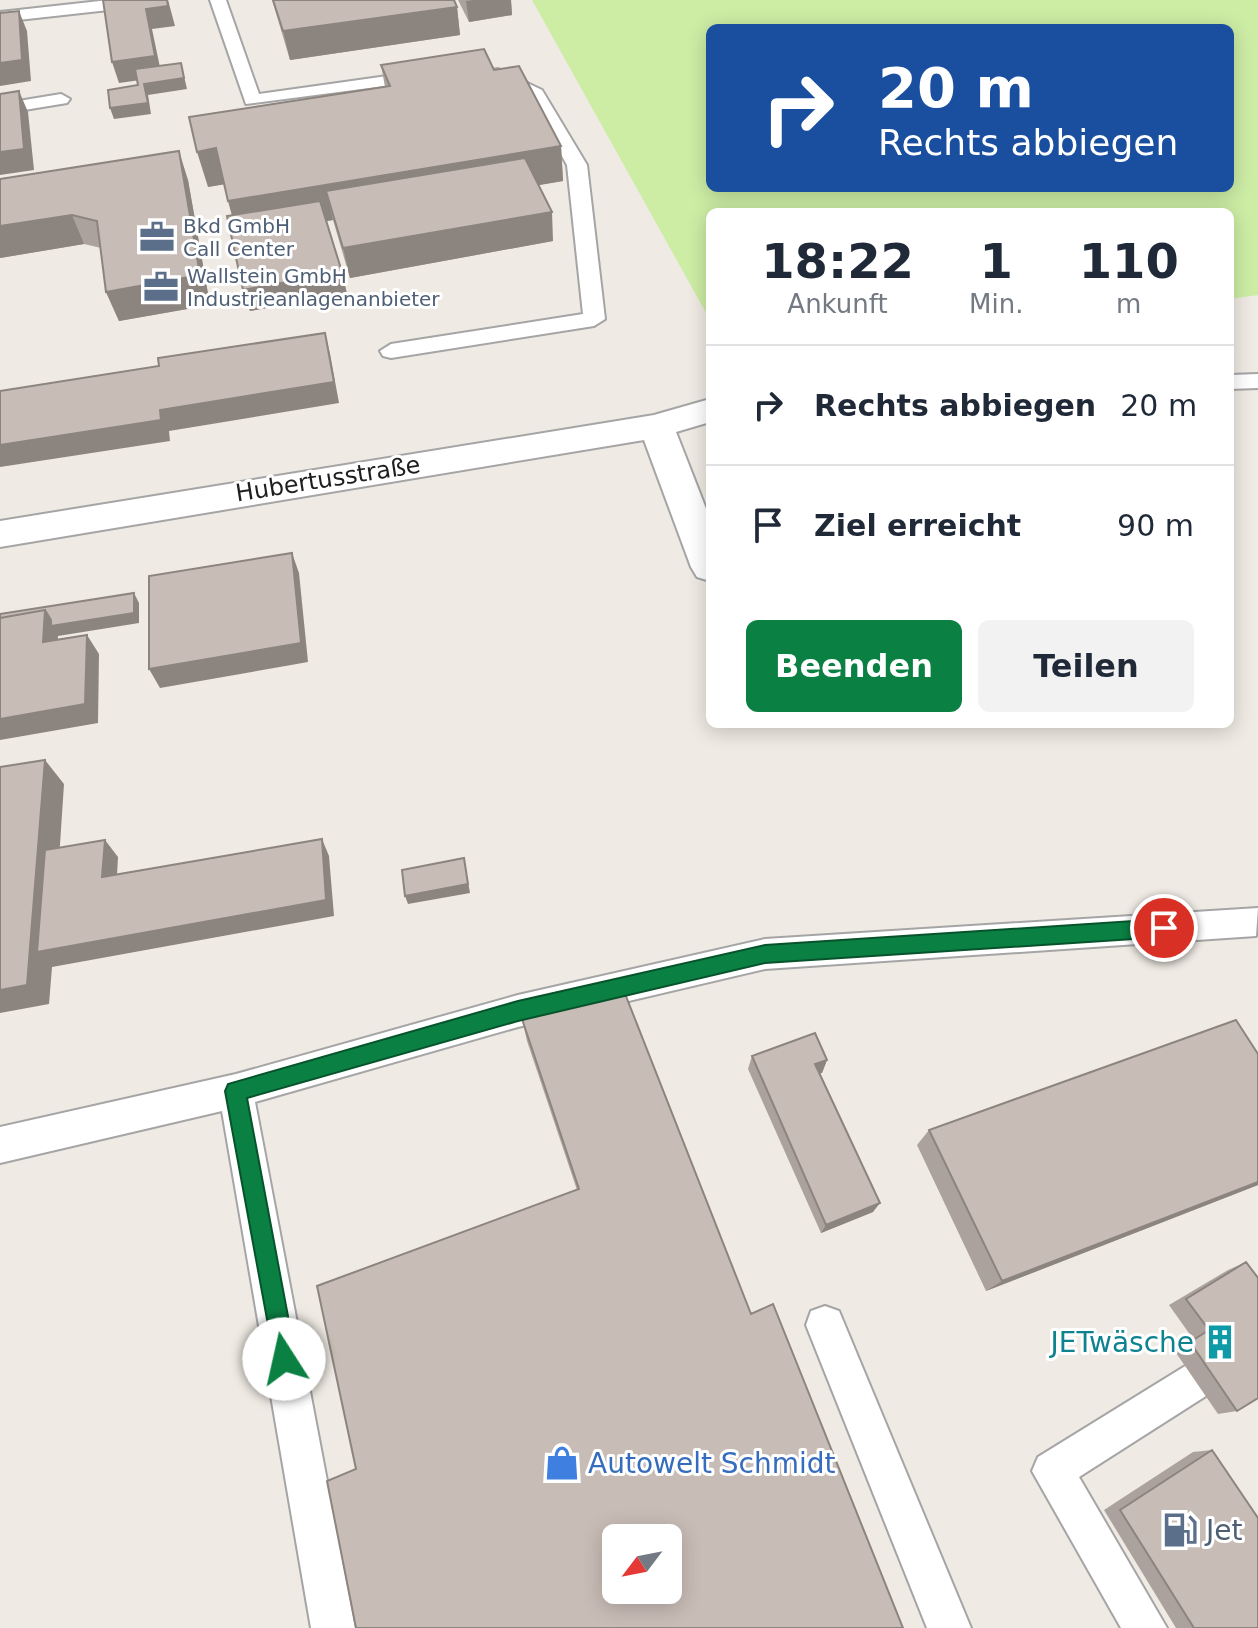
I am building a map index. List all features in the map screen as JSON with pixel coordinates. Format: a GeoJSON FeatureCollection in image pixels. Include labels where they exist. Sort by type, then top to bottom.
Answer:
{"type":"FeatureCollection","features":[{"type":"Feature","properties":{"kind":"street","name":"Hubertusstraße"},"geometry":{"type":"LineString","coordinates":[[0,534],[656,426],[706,411]]}},
{"type":"Feature","properties":{"kind":"street"},"geometry":{"type":"LineString","coordinates":[[656,426],[706,557]]}},
{"type":"Feature","properties":{"kind":"lane"},"geometry":{"type":"LineString","coordinates":[[0,17],[154,0]]}},
{"type":"Feature","properties":{"kind":"lane"},"geometry":{"type":"LineString","coordinates":[[218,0],[252,100],[440,73]]}},
{"type":"Feature","properties":{"kind":"lane"},"geometry":{"type":"LineString","coordinates":[[391,351],[594,319],[577,165],[536,94],[501,74],[472,69]]}},
{"type":"Feature","properties":{"kind":"lane"},"geometry":{"type":"LineString","coordinates":[[0,109],[61,99]]}},
{"type":"Feature","properties":{"kind":"lane"},"geometry":{"type":"LineString","coordinates":[[1234,382],[1258,381]]}},
{"type":"Feature","properties":{"kind":"lane"},"geometry":{"type":"LineString","coordinates":[[0,1145],[236,1091],[518,1011],[765,954],[1256,922]]}},
{"type":"Feature","properties":{"kind":"lane"},"geometry":{"type":"LineString","coordinates":[[236,1091],[333,1628]]}},
{"type":"Feature","properties":{"kind":"lane"},"geometry":{"type":"LineString","coordinates":[[825,1325],[949,1628]]}},
{"type":"Feature","properties":{"kind":"lane"},"geometry":{"type":"LineString","coordinates":[[1145,1628],[1052,1471],[1195,1380]]}},
{"type":"Feature","properties":{"kind":"green space"},"geometry":{"type":"Polygon","coordinates":[[[532,0],[1258,0],[1258,295],[1234,298],[1234,208],[706,208],[706,313],[532,0]]]}},
{"type":"Feature","properties":{"kind":"building"},"geometry":{"type":"Polygon","coordinates":[[[103,0],[167,0],[168,6],[146,9],[155,56],[112,62],[103,0]]]}},
{"type":"Feature","properties":{"kind":"building"},"geometry":{"type":"Polygon","coordinates":[[[273,0],[454,0],[457,7],[283,31],[273,0]]]}},
{"type":"Feature","properties":{"kind":"building"},"geometry":{"type":"Polygon","coordinates":[[[19,11],[22,60],[0,63],[0,13],[19,11]]]}},
{"type":"Feature","properties":{"kind":"building"},"geometry":{"type":"Polygon","coordinates":[[[484,49],[494,70],[519,66],[561,146],[228,201],[216,148],[197,152],[189,117],[390,86],[381,65],[484,49]]]}},
{"type":"Feature","properties":{"kind":"building"},"geometry":{"type":"Polygon","coordinates":[[[181,63],[184,78],[144,84],[148,103],[110,108],[108,90],[138,85],[135,69],[181,63]]]}},
{"type":"Feature","properties":{"kind":"building"},"geometry":{"type":"Polygon","coordinates":[[[19,91],[24,149],[0,152],[0,94],[19,91]]]}},
{"type":"Feature","properties":{"kind":"building"},"geometry":{"type":"Polygon","coordinates":[[[179,151],[200,275],[106,292],[97,221],[72,215],[0,226],[0,179],[179,151]]]}},
{"type":"Feature","properties":{"kind":"building"},"geometry":{"type":"Polygon","coordinates":[[[525,158],[552,212],[343,248],[326,191],[525,158]]]}},
{"type":"Feature","properties":{"kind":"building"},"geometry":{"type":"Polygon","coordinates":[[[320,201],[342,272],[243,290],[227,216],[320,201]]]}},
{"type":"Feature","properties":{"kind":"building"},"geometry":{"type":"Polygon","coordinates":[[[325,333],[334,382],[160,410],[161,420],[0,445],[0,391],[159,366],[158,358],[325,333]]]}},
{"type":"Feature","properties":{"kind":"building"},"geometry":{"type":"Polygon","coordinates":[[[292,553],[301,643],[149,669],[149,576],[292,553]]]}},
{"type":"Feature","properties":{"kind":"building"},"geometry":{"type":"Polygon","coordinates":[[[134,593],[134,613],[51,626],[45,610],[0,618],[0,614],[134,593]]]}},
{"type":"Feature","properties":{"kind":"building"},"geometry":{"type":"Polygon","coordinates":[[[45,610],[43,642],[87,635],[85,704],[0,719],[0,618],[45,610]]]}},
{"type":"Feature","properties":{"kind":"building"},"geometry":{"type":"Polygon","coordinates":[[[45,760],[27,985],[0,990],[0,767],[45,760]]]}},
{"type":"Feature","properties":{"kind":"building"},"geometry":{"type":"Polygon","coordinates":[[[322,839],[326,900],[37,952],[45,850],[105,840],[102,877],[322,839]]]}},
{"type":"Feature","properties":{"kind":"building"},"geometry":{"type":"Polygon","coordinates":[[[464,858],[468,884],[405,896],[402,870],[464,858]]]}},
{"type":"Feature","properties":{"kind":"building"},"geometry":{"type":"Polygon","coordinates":[[[622,986],[751,1314],[773,1304],[903,1628],[356,1628],[327,1481],[356,1469],[317,1286],[579,1189],[522,1019],[622,986]]]}},
{"type":"Feature","properties":{"kind":"building"},"geometry":{"type":"Polygon","coordinates":[[[1236,1020],[1258,1054],[1258,1182],[1002,1281],[929,1130],[1236,1020]]]}},
{"type":"Feature","properties":{"kind":"building"},"geometry":{"type":"Polygon","coordinates":[[[815,1033],[827,1060],[815,1064],[880,1203],[826,1225],[752,1056],[815,1033]]]}},
{"type":"Feature","properties":{"kind":"building","name":"JETwäsche"},"geometry":{"type":"Polygon","coordinates":[[[1246,1262],[1258,1278],[1258,1398],[1237,1411],[1190,1342],[1209,1330],[1186,1299],[1246,1262]]]}},
{"type":"Feature","properties":{"kind":"building","name":"Jet"},"geometry":{"type":"Polygon","coordinates":[[[1212,1450],[1258,1518],[1258,1628],[1194,1628],[1120,1510],[1212,1450]]]}},
{"type":"Feature","properties":{"kind":"place","name":"Bkd GmbH Call Center"},"geometry":{"type":"Point","coordinates":[157,237]}},
{"type":"Feature","properties":{"kind":"place","name":"Wallstein GmbH Industrieanlagenanbieter"},"geometry":{"type":"Point","coordinates":[161,287]}},
{"type":"Feature","properties":{"kind":"place","name":"JETwäsche"},"geometry":{"type":"Point","coordinates":[1220,1342]}},
{"type":"Feature","properties":{"kind":"place","name":"Autowelt Schmidt"},"geometry":{"type":"Point","coordinates":[562,1463]}},
{"type":"Feature","properties":{"kind":"place","name":"Jet"},"geometry":{"type":"Point","coordinates":[1180,1530]}},
{"type":"Feature","properties":{"kind":"route"},"geometry":{"type":"LineString","coordinates":[[284,1359],[236,1091],[518,1011],[765,954],[1164,928]]}}]}
